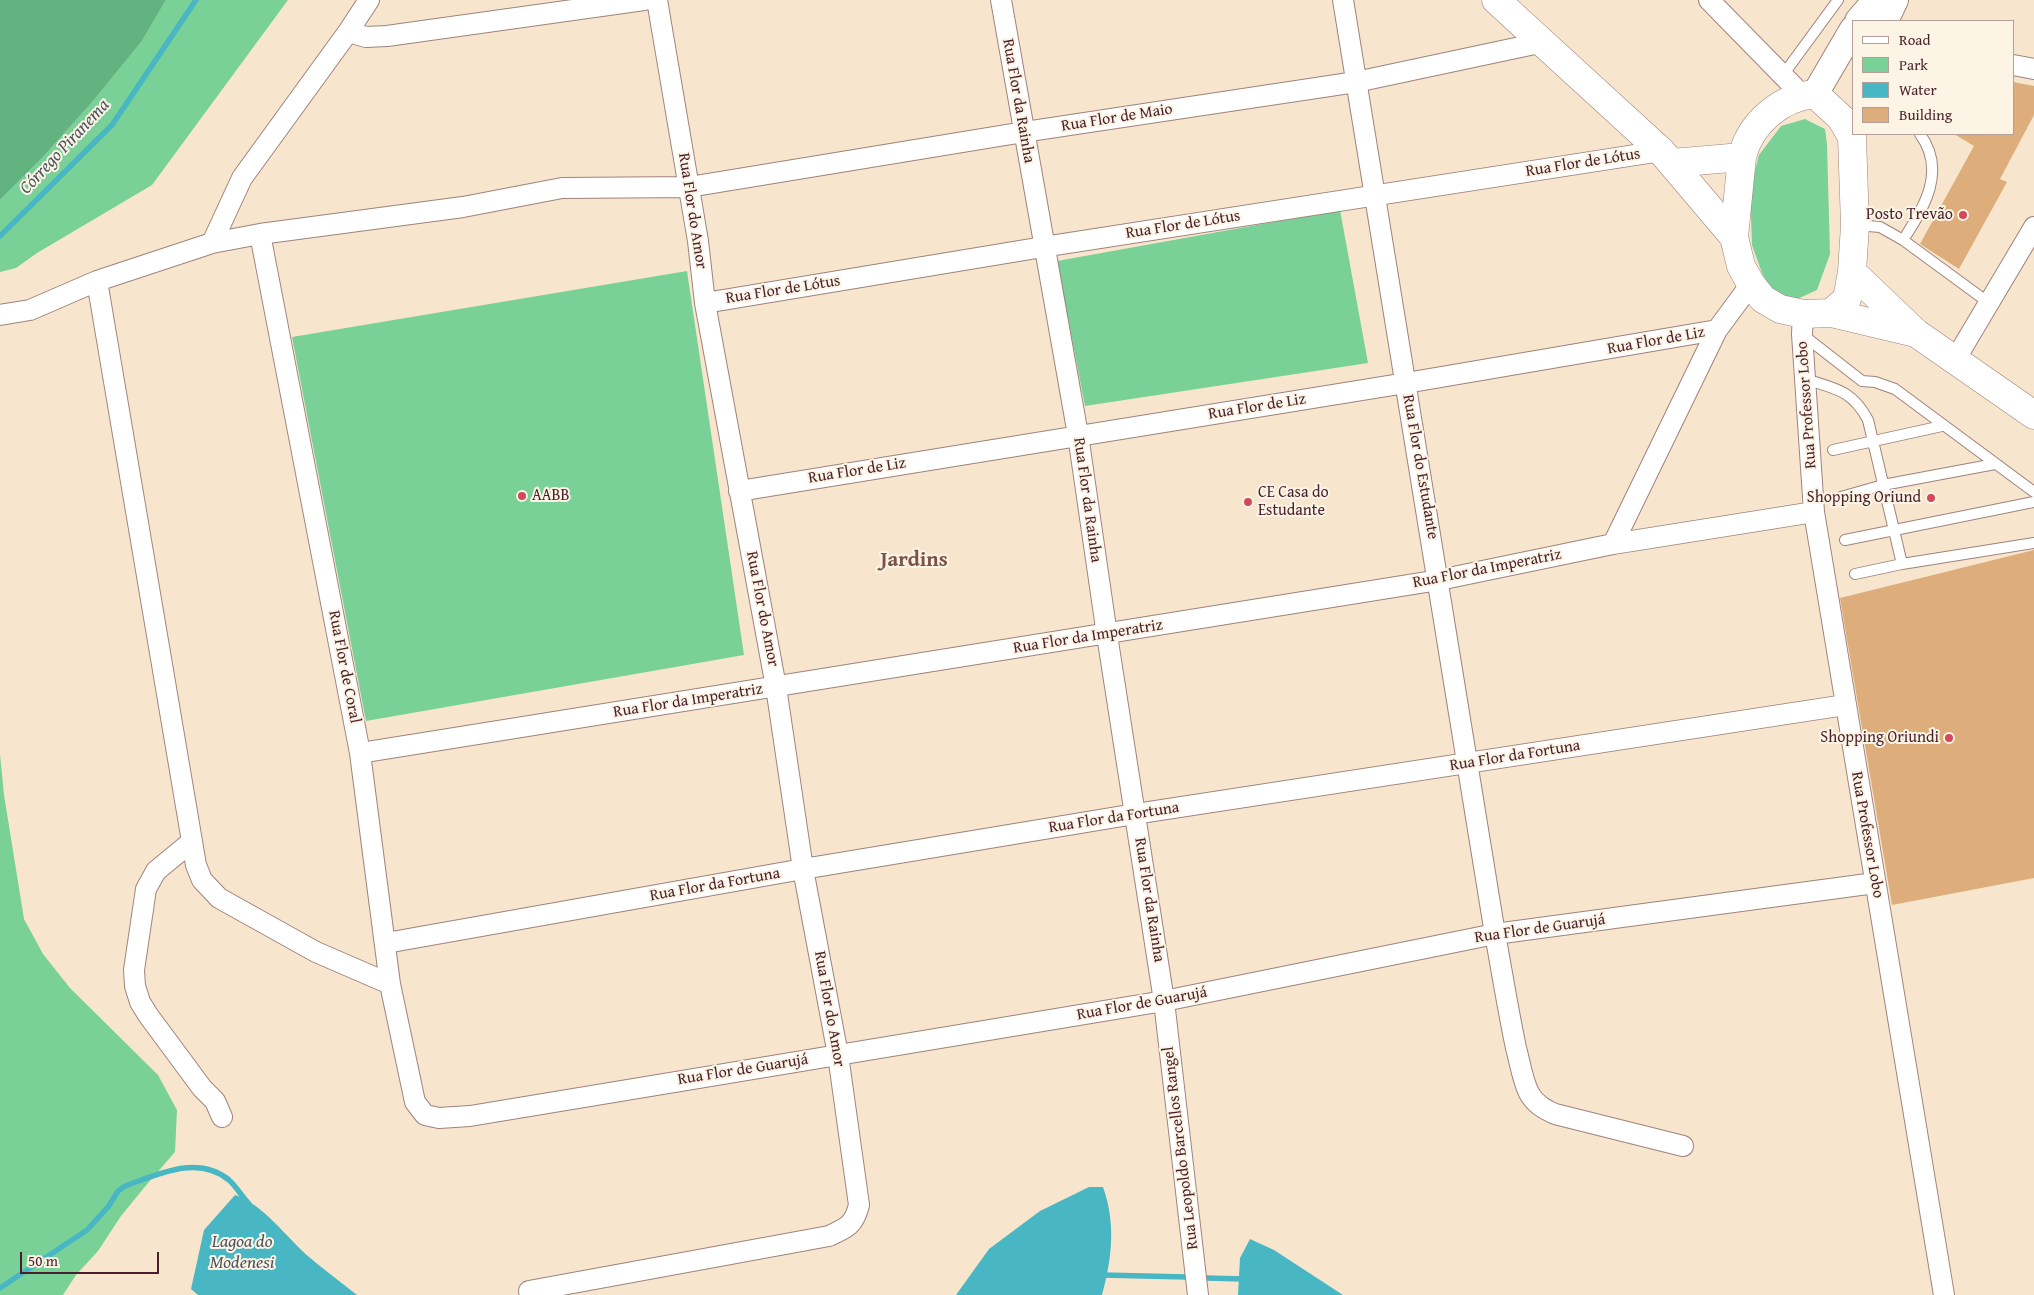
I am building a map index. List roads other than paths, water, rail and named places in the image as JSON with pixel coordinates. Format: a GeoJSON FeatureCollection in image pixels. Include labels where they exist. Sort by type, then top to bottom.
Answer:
{"type":"FeatureCollection","features":[{"type":"Feature","properties":{"kind":"main road"},"geometry":{"type":"LineString","coordinates":[[1496,0],[1544,42],[1667,157],[1734,236]]}},
{"type":"Feature","properties":{"kind":"main road"},"geometry":{"type":"LineString","coordinates":[[1808,94],[1841,118],[1852,135],[1855,225],[1852,272],[1847,299],[1831,313],[1803,324],[1763,299],[1751,284],[1741,266],[1734,236],[1745,144],[1751,132],[1766,116],[1781,105],[1808,94]]}},
{"type":"Feature","properties":{"kind":"main road"},"geometry":{"type":"LineString","coordinates":[[1667,157],[1742,157]]}},
{"type":"Feature","properties":{"kind":"main road"},"geometry":{"type":"LineString","coordinates":[[1852,272],[1916,333],[2034,415]]}},
{"type":"Feature","properties":{"kind":"main road"},"geometry":{"type":"LineString","coordinates":[[1831,313],[1916,333]]}},
{"type":"Feature","properties":{"kind":"street"},"geometry":{"type":"LineString","coordinates":[[212,243],[242,178],[369,0]]}},
{"type":"Feature","properties":{"kind":"street"},"geometry":{"type":"LineString","coordinates":[[348,32],[366,37],[387,36],[644,0]]}},
{"type":"Feature","properties":{"kind":"street","name":"Rua Flor do Amor"},"geometry":{"type":"LineString","coordinates":[[529,1291],[829,1236],[844,1229],[855,1219],[859,1205],[859,1193],[838,1054],[803,870],[776,687],[705,303],[698,241],[657,0]]}},
{"type":"Feature","properties":{"kind":"street","name":"Rua Flor da Rainha"},"geometry":{"type":"LineString","coordinates":[[1001,0],[1043,246],[1078,435],[1164,1001]]}},
{"type":"Feature","properties":{"kind":"street","name":"Rua Flor do Estudante"},"geometry":{"type":"LineString","coordinates":[[1343,0],[1439,580],[1495,934],[1510,1021],[1522,1073],[1528,1092],[1535,1101],[1544,1109],[1555,1114],[1683,1146]]}},
{"type":"Feature","properties":{"kind":"street"},"geometry":{"type":"LineString","coordinates":[[1709,0],[1782,75],[1808,94],[1852,30]]}},
{"type":"Feature","properties":{"kind":"street"},"geometry":{"type":"LineString","coordinates":[[1859,20],[1876,0]]}},
{"type":"Feature","properties":{"kind":"street"},"geometry":{"type":"LineString","coordinates":[[1885,20],[1895,0]]}},
{"type":"Feature","properties":{"kind":"street","name":"Rua Flor de Maio"},"geometry":{"type":"LineString","coordinates":[[0,315],[30,310],[97,281],[212,243],[260,234],[462,207],[562,188],[689,186],[1024,132],[1356,82],[1544,42]]}},
{"type":"Feature","properties":{"kind":"street"},"geometry":{"type":"LineString","coordinates":[[2014,65],[2034,69]]}},
{"type":"Feature","properties":{"kind":"street","name":"Rua Flor de Lótus"},"geometry":{"type":"LineString","coordinates":[[705,303],[1043,246],[1376,194],[1667,157]]}},
{"type":"Feature","properties":{"kind":"street"},"geometry":{"type":"LineString","coordinates":[[1954,360],[2034,227]]}},
{"type":"Feature","properties":{"kind":"street","name":"Rua Flor de Coral"},"geometry":{"type":"LineString","coordinates":[[260,234],[360,753],[390,984],[415,1102]]}},
{"type":"Feature","properties":{"kind":"street"},"geometry":{"type":"LineString","coordinates":[[97,281],[190,843],[202,880],[219,898],[316,952],[390,984]]}},
{"type":"Feature","properties":{"kind":"street","name":"Rua Flor de Liz"},"geometry":{"type":"LineString","coordinates":[[739,491],[1406,383],[1717,330],[1751,284]]}},
{"type":"Feature","properties":{"kind":"street","name":"Rua Professor Lobo"},"geometry":{"type":"LineString","coordinates":[[1803,324],[1814,512],[1944,1295]]}},
{"type":"Feature","properties":{"kind":"street"},"geometry":{"type":"LineString","coordinates":[[1612,544],[1717,330]]}},
{"type":"Feature","properties":{"kind":"street","name":"Rua Flor da Imperatriz"},"geometry":{"type":"LineString","coordinates":[[360,753],[1107,635],[1439,580],[1612,544],[1814,512]]}},
{"type":"Feature","properties":{"kind":"street","name":"Rua Flor da Fortuna"},"geometry":{"type":"LineString","coordinates":[[386,943],[1135,814],[1845,705]]}},
{"type":"Feature","properties":{"kind":"street"},"geometry":{"type":"LineString","coordinates":[[190,843],[156,870],[146,889],[134,970],[135,986],[140,1002],[148,1015],[202,1088],[215,1101],[222,1117]]}},
{"type":"Feature","properties":{"kind":"street","name":"Rua Flor de Guarujá"},"geometry":{"type":"LineString","coordinates":[[415,1102],[425,1115],[439,1118],[470,1116],[1164,1001],[1495,934],[1875,883]]}},
{"type":"Feature","properties":{"kind":"street","name":"Rua Leopoldo Barcellos Rangel"},"geometry":{"type":"LineString","coordinates":[[1164,1001],[1198,1295]]}},
{"type":"Feature","properties":{"kind":"lane"},"geometry":{"type":"LineString","coordinates":[[1782,75],[1838,0]]}},
{"type":"Feature","properties":{"kind":"lane"},"geometry":{"type":"LineString","coordinates":[[1903,240],[1923,210],[1931,189],[1931,161],[1921,135]]}},
{"type":"Feature","properties":{"kind":"lane"},"geometry":{"type":"LineString","coordinates":[[1855,225],[1880,227],[1903,240],[1989,303]]}},
{"type":"Feature","properties":{"kind":"lane"},"geometry":{"type":"LineString","coordinates":[[1803,324],[1862,381],[1875,382],[1895,389],[1942,426],[2034,492]]}},
{"type":"Feature","properties":{"kind":"lane"},"geometry":{"type":"LineString","coordinates":[[1805,379],[1841,391],[1855,400],[1868,420],[1902,564]]}},
{"type":"Feature","properties":{"kind":"lane"},"geometry":{"type":"LineString","coordinates":[[1833,450],[1942,426]]}},
{"type":"Feature","properties":{"kind":"lane"},"geometry":{"type":"LineString","coordinates":[[1841,496],[1883,485],[1995,464]]}},
{"type":"Feature","properties":{"kind":"lane"},"geometry":{"type":"LineString","coordinates":[[1845,540],[2034,502]]}},
{"type":"Feature","properties":{"kind":"lane"},"geometry":{"type":"LineString","coordinates":[[1855,574],[1902,564],[2034,543]]}},
{"type":"Feature","properties":{"kind":"water"},"geometry":{"type":"Polygon","coordinates":[[[1089,1187],[1103,1187],[1110,1214],[1110,1254],[1102,1295],[956,1295],[989,1249],[1040,1211],[1089,1187]]]}},
{"type":"Feature","properties":{"kind":"water","name":"Lagoa do Modenesi"},"geometry":{"type":"Polygon","coordinates":[[[235,1195],[245,1199],[265,1214],[309,1257],[357,1295],[198,1295],[191,1289],[204,1230],[235,1195]]]}},
{"type":"Feature","properties":{"kind":"water"},"geometry":{"type":"Polygon","coordinates":[[[1250,1239],[1274,1250],[1343,1295],[1238,1295],[1240,1258],[1250,1239]]]}},
{"type":"Feature","properties":{"kind":"waterway","name":"Córrego Piranema"},"geometry":{"type":"LineString","coordinates":[[0,236],[112,125],[196,0]]}},
{"type":"Feature","properties":{"kind":"waterway"},"geometry":{"type":"LineString","coordinates":[[0,1288],[87,1230],[108,1207],[118,1191],[125,1186],[164,1172],[190,1168],[204,1168],[217,1172],[229,1180],[249,1204]]}},
{"type":"Feature","properties":{"kind":"waterway"},"geometry":{"type":"LineString","coordinates":[[1102,1275],[1187,1277]]}},
{"type":"Feature","properties":{"kind":"waterway"},"geometry":{"type":"LineString","coordinates":[[1205,1278],[1245,1279]]}},
{"type":"Feature","properties":{"kind":"place","name":"Posto Trevão"},"geometry":{"type":"Point","coordinates":[1963,215]}},
{"type":"Feature","properties":{"kind":"place","name":"AABB"},"geometry":{"type":"Point","coordinates":[522,496]}},
{"type":"Feature","properties":{"kind":"place","name":"Shopping Oriund"},"geometry":{"type":"Point","coordinates":[1931,498]}},
{"type":"Feature","properties":{"kind":"place","name":"CE Casa do Estudante"},"geometry":{"type":"Point","coordinates":[1248,502]}},
{"type":"Feature","properties":{"kind":"place","name":"Shopping Oriundi"},"geometry":{"type":"Point","coordinates":[1949,738]}},
{"type":"Feature","properties":{"kind":"district","name":"Jardins"},"geometry":{"type":"Point","coordinates":[914,561]}}]}
